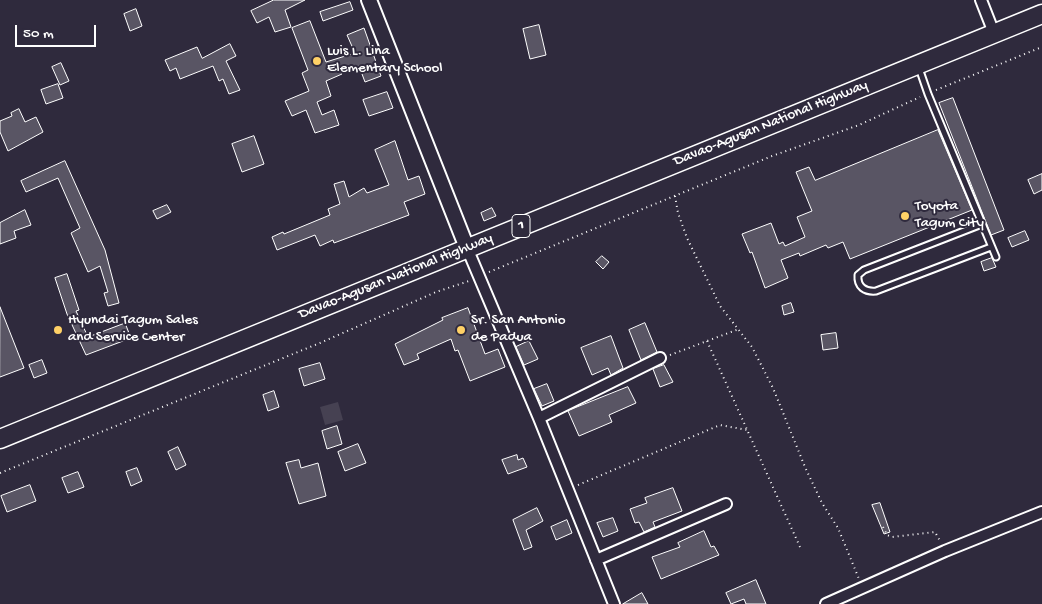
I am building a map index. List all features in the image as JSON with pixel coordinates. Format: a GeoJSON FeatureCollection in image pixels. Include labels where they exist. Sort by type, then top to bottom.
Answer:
{"type":"FeatureCollection","features":[{"type":"Feature","properties":{"kind":"highway","name":"Davao-Agusan National Highway"},"geometry":{"type":"LineString","coordinates":[[0,438],[1042,14]]}},
{"type":"Feature","properties":{"kind":"street"},"geometry":{"type":"LineString","coordinates":[[369,0],[467,248],[539,418],[614,604]]}},
{"type":"Feature","properties":{"kind":"street"},"geometry":{"type":"LineString","coordinates":[[981,0],[994,34]]}},
{"type":"Feature","properties":{"kind":"street"},"geometry":{"type":"LineString","coordinates":[[539,418],[660,358]]}},
{"type":"Feature","properties":{"kind":"street"},"geometry":{"type":"LineString","coordinates":[[596,560],[726,504]]}},
{"type":"Feature","properties":{"kind":"street"},"geometry":{"type":"LineString","coordinates":[[826,604],[945,551],[1042,512]]}},
{"type":"Feature","properties":{"kind":"lane"},"geometry":{"type":"LineString","coordinates":[[918,64],[928,94],[996,257]]}},
{"type":"Feature","properties":{"kind":"lane"},"geometry":{"type":"LineString","coordinates":[[982,224],[864,270],[858,276],[859,284],[866,290],[876,291],[991,247]]}},
{"type":"Feature","properties":{"kind":"path"},"geometry":{"type":"LineString","coordinates":[[0,473],[320,343],[436,292],[479,277],[538,250],[858,125],[1042,46]]}},
{"type":"Feature","properties":{"kind":"path"},"geometry":{"type":"LineString","coordinates":[[676,196],[678,213],[687,238],[720,306],[739,328],[773,388],[805,466],[822,503],[838,528],[862,588]]}},
{"type":"Feature","properties":{"kind":"path"},"geometry":{"type":"LineString","coordinates":[[660,358],[739,328]]}},
{"type":"Feature","properties":{"kind":"path"},"geometry":{"type":"LineString","coordinates":[[707,341],[800,547]]}},
{"type":"Feature","properties":{"kind":"path"},"geometry":{"type":"LineString","coordinates":[[567,490],[720,425],[747,430]]}},
{"type":"Feature","properties":{"kind":"path"},"geometry":{"type":"LineString","coordinates":[[883,527],[887,535],[892,537],[935,532],[945,551]]}},
{"type":"Feature","properties":{"kind":"shaded area"},"geometry":{"type":"Polygon","coordinates":[[[338,402],[343,420],[325,425],[320,407],[338,402]]]}},
{"type":"Feature","properties":{"kind":"building"},"geometry":{"type":"Polygon","coordinates":[[[274,0],[305,0],[285,10],[291,27],[275,32],[269,17],[257,23],[251,11],[274,0]]]}},
{"type":"Feature","properties":{"kind":"building"},"geometry":{"type":"Polygon","coordinates":[[[350,2],[353,10],[323,21],[320,12],[350,2]]]}},
{"type":"Feature","properties":{"kind":"building"},"geometry":{"type":"Polygon","coordinates":[[[136,9],[142,26],[130,31],[124,14],[136,9]]]}},
{"type":"Feature","properties":{"kind":"building"},"geometry":{"type":"Polygon","coordinates":[[[310,21],[326,62],[355,53],[347,35],[364,28],[381,76],[365,82],[359,66],[341,72],[342,74],[326,81],[331,96],[317,102],[322,115],[334,110],[339,125],[315,133],[306,110],[292,116],[285,101],[309,91],[302,73],[308,70],[292,28],[310,21]]]}},
{"type":"Feature","properties":{"kind":"building"},"geometry":{"type":"Polygon","coordinates":[[[539,25],[546,55],[530,59],[523,29],[539,25]]]}},
{"type":"Feature","properties":{"kind":"building"},"geometry":{"type":"Polygon","coordinates":[[[230,44],[236,56],[226,61],[240,90],[229,94],[223,79],[219,81],[213,66],[180,79],[176,68],[170,71],[165,60],[197,47],[202,58],[230,44]]]}},
{"type":"Feature","properties":{"kind":"building"},"geometry":{"type":"Polygon","coordinates":[[[61,63],[69,81],[60,85],[52,67],[61,63]]]}},
{"type":"Feature","properties":{"kind":"building"},"geometry":{"type":"Polygon","coordinates":[[[58,84],[63,98],[46,104],[41,90],[58,84]]]}},
{"type":"Feature","properties":{"kind":"building"},"geometry":{"type":"Polygon","coordinates":[[[387,92],[393,108],[369,116],[363,100],[387,92]]]}},
{"type":"Feature","properties":{"kind":"building"},"geometry":{"type":"Polygon","coordinates":[[[953,98],[1004,230],[991,235],[939,103],[953,98]]]}},
{"type":"Feature","properties":{"kind":"building"},"geometry":{"type":"Polygon","coordinates":[[[19,109],[25,122],[36,117],[43,132],[8,151],[0,132],[0,121],[12,116],[11,113],[19,109]]]}},
{"type":"Feature","properties":{"kind":"building"},"geometry":{"type":"Polygon","coordinates":[[[938,130],[972,210],[850,259],[843,242],[828,248],[826,245],[800,256],[799,253],[781,260],[788,278],[765,288],[752,252],[750,253],[742,234],[771,223],[779,244],[783,242],[785,246],[805,237],[797,217],[812,211],[796,172],[809,167],[815,180],[938,130]]]}},
{"type":"Feature","properties":{"kind":"building"},"geometry":{"type":"Polygon","coordinates":[[[254,136],[264,164],[242,172],[232,144],[254,136]]]}},
{"type":"Feature","properties":{"kind":"building"},"geometry":{"type":"Polygon","coordinates":[[[395,141],[408,180],[419,176],[425,194],[404,202],[409,215],[334,243],[333,240],[320,246],[315,235],[277,250],[272,237],[330,215],[328,209],[340,204],[334,184],[344,181],[349,197],[364,188],[367,193],[389,185],[375,150],[395,141]]]}},
{"type":"Feature","properties":{"kind":"building"},"geometry":{"type":"Polygon","coordinates":[[[65,161],[105,250],[119,303],[108,306],[104,293],[108,292],[100,266],[88,272],[71,233],[80,228],[58,178],[26,192],[21,181],[65,161]]]}},
{"type":"Feature","properties":{"kind":"building"},"geometry":{"type":"Polygon","coordinates":[[[1042,174],[1042,190],[1034,194],[1028,180],[1042,174]]]}},
{"type":"Feature","properties":{"kind":"building"},"geometry":{"type":"Polygon","coordinates":[[[167,205],[171,212],[157,219],[153,211],[167,205]]]}},
{"type":"Feature","properties":{"kind":"building"},"geometry":{"type":"Polygon","coordinates":[[[492,208],[496,216],[484,221],[481,213],[492,208]]]}},
{"type":"Feature","properties":{"kind":"building"},"geometry":{"type":"Polygon","coordinates":[[[25,210],[31,225],[14,231],[16,238],[0,244],[0,223],[25,210]]]}},
{"type":"Feature","properties":{"kind":"building"},"geometry":{"type":"Polygon","coordinates":[[[1025,231],[1029,240],[1012,247],[1008,238],[1025,231]]]}},
{"type":"Feature","properties":{"kind":"building"},"geometry":{"type":"Polygon","coordinates":[[[602,256],[609,262],[603,269],[596,262],[602,256]]]}},
{"type":"Feature","properties":{"kind":"building"},"geometry":{"type":"Polygon","coordinates":[[[992,258],[996,267],[984,271],[981,262],[992,258]]]}},
{"type":"Feature","properties":{"kind":"building"},"geometry":{"type":"Polygon","coordinates":[[[67,274],[79,310],[76,311],[88,337],[125,323],[131,338],[86,355],[67,314],[55,278],[67,274]]]}},
{"type":"Feature","properties":{"kind":"building"},"geometry":{"type":"Polygon","coordinates":[[[791,303],[794,312],[784,315],[782,306],[791,303]]]}},
{"type":"Feature","properties":{"kind":"building"},"geometry":{"type":"Polygon","coordinates":[[[0,307],[24,368],[0,377],[0,307]]]}},
{"type":"Feature","properties":{"kind":"building"},"geometry":{"type":"Polygon","coordinates":[[[468,308],[485,354],[498,349],[505,367],[470,381],[458,350],[455,351],[451,339],[417,354],[419,359],[404,365],[395,344],[443,320],[442,318],[468,308]]]}},
{"type":"Feature","properties":{"kind":"building"},"geometry":{"type":"Polygon","coordinates":[[[645,323],[657,352],[641,360],[629,330],[645,323]]]}},
{"type":"Feature","properties":{"kind":"building"},"geometry":{"type":"Polygon","coordinates":[[[836,333],[838,348],[823,350],[821,335],[836,333]]]}},
{"type":"Feature","properties":{"kind":"building"},"geometry":{"type":"Polygon","coordinates":[[[611,336],[623,368],[611,375],[608,368],[592,375],[581,348],[611,336]]]}},
{"type":"Feature","properties":{"kind":"building"},"geometry":{"type":"Polygon","coordinates":[[[529,341],[538,359],[524,365],[516,347],[529,341]]]}},
{"type":"Feature","properties":{"kind":"building"},"geometry":{"type":"Polygon","coordinates":[[[42,360],[47,373],[34,378],[29,365],[42,360]]]}},
{"type":"Feature","properties":{"kind":"building"},"geometry":{"type":"Polygon","coordinates":[[[320,363],[325,379],[304,386],[299,369],[320,363]]]}},
{"type":"Feature","properties":{"kind":"building"},"geometry":{"type":"Polygon","coordinates":[[[664,365],[673,382],[660,387],[653,369],[664,365]]]}},
{"type":"Feature","properties":{"kind":"building"},"geometry":{"type":"Polygon","coordinates":[[[547,384],[554,401],[542,406],[534,389],[547,384]]]}},
{"type":"Feature","properties":{"kind":"building"},"geometry":{"type":"Polygon","coordinates":[[[628,387],[636,403],[609,415],[612,422],[579,436],[568,411],[628,387]]]}},
{"type":"Feature","properties":{"kind":"building"},"geometry":{"type":"Polygon","coordinates":[[[274,391],[279,407],[268,411],[263,395],[274,391]]]}},
{"type":"Feature","properties":{"kind":"building"},"geometry":{"type":"Polygon","coordinates":[[[337,426],[342,444],[327,449],[322,431],[337,426]]]}},
{"type":"Feature","properties":{"kind":"building"},"geometry":{"type":"Polygon","coordinates":[[[358,444],[366,463],[345,471],[338,452],[358,444]]]}},
{"type":"Feature","properties":{"kind":"building"},"geometry":{"type":"Polygon","coordinates":[[[178,447],[186,465],[176,470],[168,452],[178,447]]]}},
{"type":"Feature","properties":{"kind":"building"},"geometry":{"type":"Polygon","coordinates":[[[517,455],[518,460],[523,458],[527,467],[508,474],[502,460],[517,455]]]}},
{"type":"Feature","properties":{"kind":"building"},"geometry":{"type":"Polygon","coordinates":[[[299,460],[301,468],[318,463],[326,496],[299,504],[286,463],[299,460]]]}},
{"type":"Feature","properties":{"kind":"building"},"geometry":{"type":"Polygon","coordinates":[[[137,468],[142,481],[131,486],[126,472],[137,468]]]}},
{"type":"Feature","properties":{"kind":"building"},"geometry":{"type":"Polygon","coordinates":[[[78,472],[84,487],[68,493],[62,478],[78,472]]]}},
{"type":"Feature","properties":{"kind":"building"},"geometry":{"type":"Polygon","coordinates":[[[30,485],[36,501],[7,512],[1,496],[30,485]]]}},
{"type":"Feature","properties":{"kind":"building"},"geometry":{"type":"Polygon","coordinates":[[[673,488],[682,511],[653,522],[655,527],[644,532],[639,522],[635,523],[630,509],[647,503],[645,498],[673,488]]]}},
{"type":"Feature","properties":{"kind":"building"},"geometry":{"type":"Polygon","coordinates":[[[880,503],[890,532],[884,534],[872,505],[880,503]]]}},
{"type":"Feature","properties":{"kind":"building"},"geometry":{"type":"Polygon","coordinates":[[[537,508],[543,521],[526,530],[532,547],[524,550],[513,520],[537,508]]]}},
{"type":"Feature","properties":{"kind":"building"},"geometry":{"type":"Polygon","coordinates":[[[613,518],[618,531],[603,537],[597,523],[613,518]]]}},
{"type":"Feature","properties":{"kind":"building"},"geometry":{"type":"Polygon","coordinates":[[[567,520],[572,533],[556,540],[551,527],[567,520]]]}},
{"type":"Feature","properties":{"kind":"building"},"geometry":{"type":"Polygon","coordinates":[[[704,531],[711,547],[714,546],[719,555],[661,579],[652,557],[680,547],[678,543],[704,531]]]}},
{"type":"Feature","properties":{"kind":"building"},"geometry":{"type":"Polygon","coordinates":[[[756,580],[766,604],[746,604],[744,599],[731,604],[726,593],[756,580]]]}},
{"type":"Feature","properties":{"kind":"building"},"geometry":{"type":"Polygon","coordinates":[[[642,593],[648,604],[623,604],[642,593]]]}},
{"type":"Feature","properties":{"kind":"place","name":"Luis L. Lina Elementary School"},"geometry":{"type":"Point","coordinates":[317,61]}},
{"type":"Feature","properties":{"kind":"place","name":"Toyota Tagum City"},"geometry":{"type":"Point","coordinates":[905,216]}},
{"type":"Feature","properties":{"kind":"place","name":"Hyundai Tagum Sales and Service Center"},"geometry":{"type":"Point","coordinates":[58,330]}},
{"type":"Feature","properties":{"kind":"place","name":"Sr. San Antonio de Padua"},"geometry":{"type":"Point","coordinates":[461,330]}}]}
